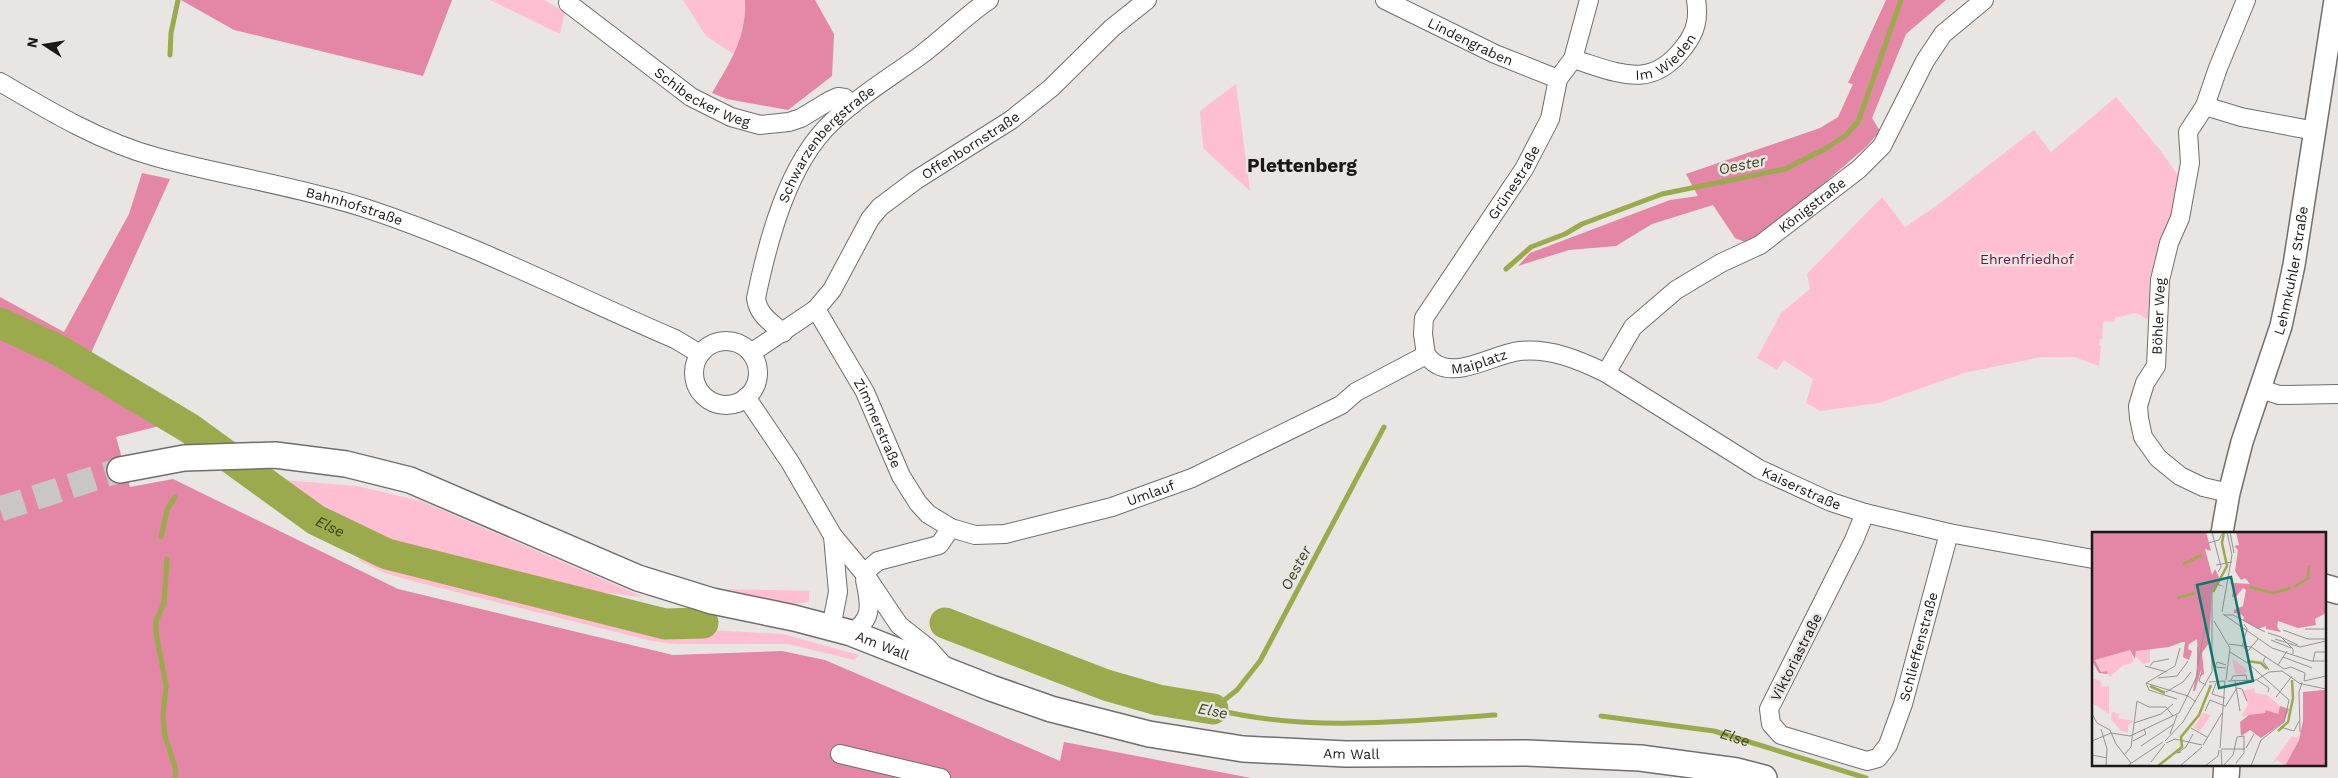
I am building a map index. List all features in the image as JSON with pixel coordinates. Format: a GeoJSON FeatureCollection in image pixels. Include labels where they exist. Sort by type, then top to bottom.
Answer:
{"type":"FeatureCollection","features":[{"type":"Feature","properties":{"kind":"main road"},"geometry":{"type":"LineString","coordinates":[[120,470],[184,458],[275,455],[346,464],[410,480],[638,578],[712,601],[841,630]]}},
{"type":"Feature","properties":{"kind":"main road"},"geometry":{"type":"LineString","coordinates":[[2326,587],[2338,591]]}},
{"type":"Feature","properties":{"kind":"main road","name":"Am Wall"},"geometry":{"type":"LineString","coordinates":[[841,630],[949,672],[1051,708],[1149,734],[1211,745],[1243,749],[1346,754],[1526,753],[1640,758],[1727,770],[1764,778]]}},
{"type":"Feature","properties":{"kind":"street","name":"Schwarzenbergstraße"},"geometry":{"type":"LineString","coordinates":[[783,333],[762,315],[757,306],[756,298],[769,244],[778,217],[798,170],[812,146],[831,122],[923,53],[989,0]]}},
{"type":"Feature","properties":{"kind":"street","name":"Offenbornstraße"},"geometry":{"type":"LineString","coordinates":[[751,353],[816,309],[832,290],[870,219],[880,207],[916,180],[1011,120],[1051,88],[1112,28],[1147,0]]}},
{"type":"Feature","properties":{"kind":"street","name":"Lindengraben"},"geometry":{"type":"LineString","coordinates":[[1385,0],[1495,54],[1558,79]]}},
{"type":"Feature","properties":{"kind":"street","name":"Grünestraße"},"geometry":{"type":"LineString","coordinates":[[1426,355],[1423,334],[1424,318],[1524,169],[1550,119],[1558,79],[1573,59],[1589,0]]}},
{"type":"Feature","properties":{"kind":"street","name":"Im Wieden"},"geometry":{"type":"LineString","coordinates":[[1573,59],[1617,72],[1644,76],[1658,72],[1675,59],[1692,37],[1698,17],[1696,0]]}},
{"type":"Feature","properties":{"kind":"street","name":"Königstraße"},"geometry":{"type":"LineString","coordinates":[[1606,373],[1633,327],[1676,290],[1721,263],[1760,245],[1859,169],[1882,146],[1925,61],[1943,34],[1984,0]]}},
{"type":"Feature","properties":{"kind":"street","name":"Böhler Weg"},"geometry":{"type":"LineString","coordinates":[[2229,493],[2203,487],[2180,476],[2158,458],[2148,446],[2139,424],[2138,406],[2145,383],[2156,366],[2160,280],[2169,243],[2180,218],[2188,178],[2190,162],[2188,132],[2205,106],[2218,68],[2246,0]]}},
{"type":"Feature","properties":{"kind":"street","name":"Lehmkuhler Straße"},"geometry":{"type":"LineString","coordinates":[[2222,532],[2229,493],[2242,442],[2281,326],[2336,0]]}},
{"type":"Feature","properties":{"kind":"street","name":"Schibecker Weg"},"geometry":{"type":"LineString","coordinates":[[568,3],[690,97],[731,117],[760,125],[801,118],[838,97],[845,98],[852,105]]}},
{"type":"Feature","properties":{"kind":"street","name":"Bahnhofstraße"},"geometry":{"type":"LineString","coordinates":[[0,82],[57,116],[115,143],[155,157],[268,182],[365,208],[482,252],[675,339],[700,354]]}},
{"type":"Feature","properties":{"kind":"street"},"geometry":{"type":"LineString","coordinates":[[2205,106],[2241,117],[2315,131]]}},
{"type":"Feature","properties":{"kind":"street","name":"Zimmerstraße"},"geometry":{"type":"LineString","coordinates":[[816,309],[865,392],[910,491],[928,514],[950,528]]}},
{"type":"Feature","properties":{"kind":"street"},"geometry":{"type":"LineString","coordinates":[[726,341],[740,344],[751,353],[756,361],[758,374],[754,387],[746,397],[736,402],[724,404],[706,397],[699,388],[695,378],[695,367],[700,354],[710,345],[726,341]]}},
{"type":"Feature","properties":{"kind":"street","name":"Maiplatz"},"geometry":{"type":"LineString","coordinates":[[1426,355],[1438,365],[1451,369],[1518,351],[1535,351]]}},
{"type":"Feature","properties":{"kind":"street","name":"Kaiserstraße"},"geometry":{"type":"LineString","coordinates":[[1535,351],[1566,357],[1606,373],[1759,469],[1831,502],[1865,513],[1949,533],[2092,560]]}},
{"type":"Feature","properties":{"kind":"street","name":"Umlauf"},"geometry":{"type":"LineString","coordinates":[[950,528],[974,535],[1005,534],[1083,516],[1192,478],[1341,405],[1356,392],[1426,355]]}},
{"type":"Feature","properties":{"kind":"street"},"geometry":{"type":"LineString","coordinates":[[2261,389],[2278,395],[2338,394]]}},
{"type":"Feature","properties":{"kind":"street","name":"Am Wall"},"geometry":{"type":"LineString","coordinates":[[746,397],[790,462],[833,536],[864,572],[899,625],[928,648],[949,672]]}},
{"type":"Feature","properties":{"kind":"street","name":"Viktoriastraße"},"geometry":{"type":"LineString","coordinates":[[1865,513],[1854,540],[1769,709],[1771,724],[1780,734],[1867,761],[1878,758]]}},
{"type":"Feature","properties":{"kind":"street"},"geometry":{"type":"LineString","coordinates":[[864,572],[878,561],[939,545],[950,528]]}},
{"type":"Feature","properties":{"kind":"street","name":"Schlieffenstraße"},"geometry":{"type":"LineString","coordinates":[[1878,758],[1888,745],[1903,704],[1949,533]]}},
{"type":"Feature","properties":{"kind":"street","name":"Am Wall"},"geometry":{"type":"LineString","coordinates":[[833,536],[841,630],[866,621],[869,598],[864,572]]}},
{"type":"Feature","properties":{"kind":"street"},"geometry":{"type":"LineString","coordinates":[[840,754],[941,778]]}},
{"type":"Feature","properties":{"kind":"green space"},"geometry":{"type":"Polygon","coordinates":[[[490,0],[544,0],[565,12],[560,34],[490,0]]]}},
{"type":"Feature","properties":{"kind":"green space"},"geometry":{"type":"Polygon","coordinates":[[[683,0],[745,0],[746,19],[735,55],[706,36],[683,0]]]}},
{"type":"Feature","properties":{"kind":"green space"},"geometry":{"type":"Polygon","coordinates":[[[1236,84],[1250,191],[1203,148],[1200,111],[1236,84]]]}},
{"type":"Feature","properties":{"kind":"green space","name":"Ehrenfriedhof"},"geometry":{"type":"Polygon","coordinates":[[[2116,97],[2161,151],[2182,181],[2153,319],[2146,319],[2134,313],[2115,317],[2114,322],[2103,321],[2102,339],[2100,339],[2099,345],[2101,346],[2099,366],[2074,357],[2041,357],[1964,373],[1879,403],[1820,411],[1806,403],[1813,379],[1784,360],[1777,370],[1757,358],[1781,313],[1810,289],[1807,274],[1882,197],[1905,227],[1936,206],[2034,130],[2051,152],[2116,97]]]}},
{"type":"Feature","properties":{"kind":"green space"},"geometry":{"type":"Polygon","coordinates":[[[271,479],[357,486],[421,501],[644,597],[542,586],[406,549],[271,479]]]}},
{"type":"Feature","properties":{"kind":"green space"},"geometry":{"type":"Polygon","coordinates":[[[360,556],[389,568],[529,605],[617,625],[783,634],[859,655],[854,660],[788,644],[676,644],[652,641],[412,581],[385,573],[358,560],[360,556]]]}},
{"type":"Feature","properties":{"kind":"green space"},"geometry":{"type":"Polygon","coordinates":[[[726,589],[809,591],[809,601],[790,604],[726,589]]]}},
{"type":"Feature","properties":{"kind":"shaded area"},"geometry":{"type":"Polygon","coordinates":[[[181,0],[452,0],[423,76],[234,30],[181,0]]]}},
{"type":"Feature","properties":{"kind":"shaded area"},"geometry":{"type":"Polygon","coordinates":[[[745,0],[815,0],[834,34],[832,76],[788,110],[727,99],[712,93],[731,60],[740,38],[745,13],[745,0]]]}},
{"type":"Feature","properties":{"kind":"shaded area"},"geometry":{"type":"Polygon","coordinates":[[[1886,0],[1946,0],[1906,34],[1872,118],[1880,131],[1866,147],[1752,245],[1735,238],[1713,205],[1652,224],[1616,246],[1569,250],[1518,266],[1530,253],[1670,200],[1698,196],[1686,174],[1820,128],[1838,117],[1853,84],[1848,83],[1886,0]]]}},
{"type":"Feature","properties":{"kind":"shaded area"},"geometry":{"type":"Polygon","coordinates":[[[142,173],[170,179],[91,353],[190,418],[116,437],[130,487],[173,479],[398,589],[673,655],[782,651],[825,660],[1060,761],[1064,742],[1251,778],[0,778],[0,297],[64,332],[129,214],[142,173]]]}},
{"type":"Feature","properties":{"kind":"waterway"},"geometry":{"type":"LineString","coordinates":[[170,55],[171,33],[178,0]]}},
{"type":"Feature","properties":{"kind":"waterway","name":"Oester"},"geometry":{"type":"LineString","coordinates":[[1506,269],[1531,247],[1565,234],[1582,224],[1662,194],[1785,169],[1825,149],[1845,136],[1858,122],[1901,0]]}},
{"type":"Feature","properties":{"kind":"waterway","name":"Else"},"geometry":{"type":"LineString","coordinates":[[0,323],[60,351],[189,428],[316,520],[387,554],[665,624],[703,623]]}},
{"type":"Feature","properties":{"kind":"waterway","name":"Oester"},"geometry":{"type":"LineString","coordinates":[[1213,709],[1237,690],[1260,661],[1384,427]]}},
{"type":"Feature","properties":{"kind":"waterway"},"geometry":{"type":"LineString","coordinates":[[161,537],[167,510],[175,497]]}},
{"type":"Feature","properties":{"kind":"waterway"},"geometry":{"type":"LineString","coordinates":[[167,559],[164,603],[156,621],[156,632],[166,686],[163,715],[165,736],[176,770],[175,778]]}},
{"type":"Feature","properties":{"kind":"waterway","name":"Else"},"geometry":{"type":"LineString","coordinates":[[945,623],[1106,685],[1158,700],[1213,709]]}},
{"type":"Feature","properties":{"kind":"waterway","name":"Else"},"geometry":{"type":"LineString","coordinates":[[1213,709],[1283,721],[1318,723],[1389,722],[1495,715]]}},
{"type":"Feature","properties":{"kind":"waterway","name":"Else"},"geometry":{"type":"LineString","coordinates":[[1601,716],[1714,731],[1866,778]]}},
{"type":"Feature","properties":{"kind":"tunnel"},"geometry":{"type":"LineString","coordinates":[[0,509],[120,470]]}},
{"type":"Feature","properties":{"kind":"district","name":"Plettenberg"},"geometry":{"type":"Point","coordinates":[1302,165]}}]}
